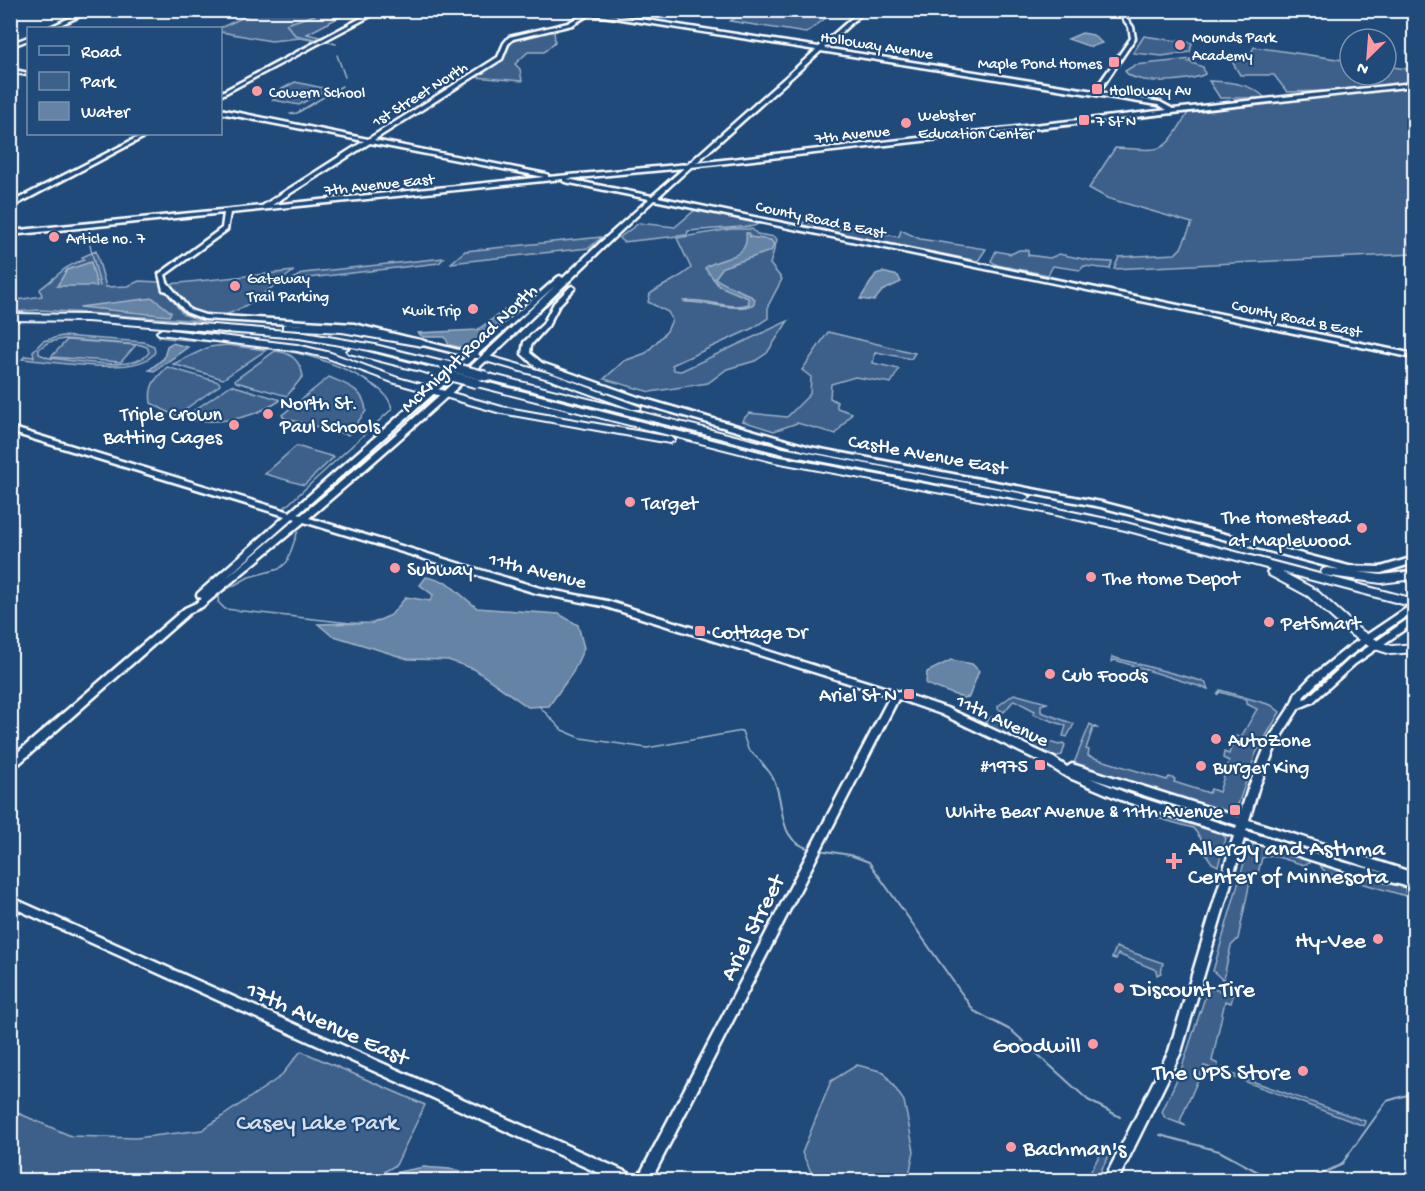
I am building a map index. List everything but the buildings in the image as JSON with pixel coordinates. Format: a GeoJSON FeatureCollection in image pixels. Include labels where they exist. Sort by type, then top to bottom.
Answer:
{"type":"FeatureCollection","features":[{"type":"Feature","properties":{"kind":"highway"},"geometry":{"type":"LineString","coordinates":[[10,317],[69,317],[325,346],[440,369],[758,454],[1037,500],[1303,567],[1410,600]]}},
{"type":"Feature","properties":{"kind":"highway"},"geometry":{"type":"LineString","coordinates":[[10,324],[165,328],[323,328],[422,343]]}},
{"type":"Feature","properties":{"kind":"highway"},"geometry":{"type":"LineString","coordinates":[[165,328],[297,348],[328,355],[443,395],[501,410],[843,468],[1082,517],[1410,600]]}},
{"type":"Feature","properties":{"kind":"highway"},"geometry":{"type":"LineString","coordinates":[[485,358],[552,377],[678,420],[843,468]]}},
{"type":"Feature","properties":{"kind":"highway"},"geometry":{"type":"LineString","coordinates":[[1232,555],[1303,587],[1371,642],[1391,650],[1414,648]]}},
{"type":"Feature","properties":{"kind":"highway"},"geometry":{"type":"LineString","coordinates":[[1303,567],[1367,578],[1414,575]]}},
{"type":"Feature","properties":{"kind":"street"},"geometry":{"type":"LineString","coordinates":[[52,27],[92,10]]}},
{"type":"Feature","properties":{"kind":"street"},"geometry":{"type":"LineString","coordinates":[[222,93],[380,10]]}},
{"type":"Feature","properties":{"kind":"street","name":"Holloway Avenue"},"geometry":{"type":"LineString","coordinates":[[576,10],[1096,93],[1160,104],[1172,111]]}},
{"type":"Feature","properties":{"kind":"street","name":"McKnight Road North"},"geometry":{"type":"LineString","coordinates":[[10,765],[188,610],[200,596],[431,391],[557,284],[864,10]]}},
{"type":"Feature","properties":{"kind":"street"},"geometry":{"type":"LineString","coordinates":[[1096,93],[1133,38],[1131,27],[1118,10]]}},
{"type":"Feature","properties":{"kind":"street","name":"1st Street North"},"geometry":{"type":"LineString","coordinates":[[262,208],[500,58],[506,43],[512,38],[570,24],[589,12]]}},
{"type":"Feature","properties":{"kind":"street"},"geometry":{"type":"LineString","coordinates":[[10,46],[27,38]]}},
{"type":"Feature","properties":{"kind":"street"},"geometry":{"type":"LineString","coordinates":[[10,70],[27,74]]}},
{"type":"Feature","properties":{"kind":"street","name":"7th Avenue"},"geometry":{"type":"LineString","coordinates":[[750,160],[1414,84]]}},
{"type":"Feature","properties":{"kind":"street","name":"County Road B East"},"geometry":{"type":"LineString","coordinates":[[222,111],[1414,356]]}},
{"type":"Feature","properties":{"kind":"street"},"geometry":{"type":"LineString","coordinates":[[10,206],[145,135]]}},
{"type":"Feature","properties":{"kind":"street"},"geometry":{"type":"LineString","coordinates":[[699,157],[706,162],[716,164]]}},
{"type":"Feature","properties":{"kind":"street","name":"7th Avenue East"},"geometry":{"type":"LineString","coordinates":[[10,234],[690,164],[750,160]]}},
{"type":"Feature","properties":{"kind":"street"},"geometry":{"type":"LineString","coordinates":[[665,167],[676,170],[679,174]]}},
{"type":"Feature","properties":{"kind":"street"},"geometry":{"type":"LineString","coordinates":[[227,212],[225,229],[162,274],[164,287],[187,314],[207,320],[341,324],[383,332],[485,358]]}},
{"type":"Feature","properties":{"kind":"street","name":"McKnight Road North"},"geometry":{"type":"LineString","coordinates":[[188,610],[199,605],[367,465],[485,358],[532,313],[557,284]]}},
{"type":"Feature","properties":{"kind":"street","name":"Castle Avenue East"},"geometry":{"type":"LineString","coordinates":[[557,284],[573,288],[559,300],[546,325],[527,344],[525,350],[528,358],[539,365],[655,405],[809,449],[1101,505],[1349,569],[1381,570],[1414,560]]}},
{"type":"Feature","properties":{"kind":"street"},"geometry":{"type":"LineString","coordinates":[[532,313],[552,311]]}},
{"type":"Feature","properties":{"kind":"street","name":"11th Avenue"},"geometry":{"type":"LineString","coordinates":[[10,429],[539,591],[604,603],[896,694],[944,711],[1050,761],[1069,773],[1125,797],[1241,829]]}},
{"type":"Feature","properties":{"kind":"street"},"geometry":{"type":"LineString","coordinates":[[1111,1180],[1175,1053],[1241,829],[1267,752],[1296,706],[1310,700],[1371,642],[1410,600]]}},
{"type":"Feature","properties":{"kind":"street"},"geometry":{"type":"LineString","coordinates":[[1371,642],[1414,619]]}},
{"type":"Feature","properties":{"kind":"street","name":"Ariel Street"},"geometry":{"type":"LineString","coordinates":[[644,1180],[896,694]]}},
{"type":"Feature","properties":{"kind":"street"},"geometry":{"type":"LineString","coordinates":[[1241,829],[1414,877]]}},
{"type":"Feature","properties":{"kind":"street"},"geometry":{"type":"LineString","coordinates":[[1241,829],[1346,867],[1414,884]]}},
{"type":"Feature","properties":{"kind":"street","name":"17th Avenue East"},"geometry":{"type":"LineString","coordinates":[[10,901],[628,1180]]}},
{"type":"Feature","properties":{"kind":"green space"},"geometry":{"type":"Polygon","coordinates":[[[257,11],[351,11],[307,34],[324,38],[317,41],[300,38],[271,41],[222,32],[222,27],[257,11]]]}},
{"type":"Feature","properties":{"kind":"green space"},"geometry":{"type":"Polygon","coordinates":[[[746,11],[835,11],[806,33],[730,21],[746,11]]]}},
{"type":"Feature","properties":{"kind":"green space"},"geometry":{"type":"Polygon","coordinates":[[[554,30],[555,42],[544,52],[528,52],[515,64],[520,69],[522,81],[473,77],[502,60],[510,44],[516,39],[554,30]]]}},
{"type":"Feature","properties":{"kind":"green space"},"geometry":{"type":"Polygon","coordinates":[[[1144,36],[1192,43],[1190,52],[1162,56],[1133,53],[1144,36]]]}},
{"type":"Feature","properties":{"kind":"green space"},"geometry":{"type":"Polygon","coordinates":[[[1254,47],[1338,59],[1338,87],[1389,87],[1331,94],[1325,91],[1287,92],[1274,75],[1240,75],[1230,58],[1248,59],[1254,47]]]}},
{"type":"Feature","properties":{"kind":"green space"},"geometry":{"type":"Polygon","coordinates":[[[1192,59],[1194,61],[1189,62],[1203,67],[1205,74],[1176,81],[1151,81],[1131,76],[1125,71],[1135,65],[1192,59]]]}},
{"type":"Feature","properties":{"kind":"green space"},"geometry":{"type":"Polygon","coordinates":[[[1398,68],[1414,70],[1414,84],[1398,86],[1398,68]]]}},
{"type":"Feature","properties":{"kind":"green space"},"geometry":{"type":"Polygon","coordinates":[[[1209,81],[1247,86],[1265,98],[1220,98],[1209,81]]]}},
{"type":"Feature","properties":{"kind":"green space"},"geometry":{"type":"Polygon","coordinates":[[[295,82],[328,89],[299,105],[273,100],[285,93],[278,91],[295,82]]]}},
{"type":"Feature","properties":{"kind":"green space"},"geometry":{"type":"Polygon","coordinates":[[[1414,86],[1414,254],[1114,269],[1119,257],[1175,254],[1181,248],[1192,223],[1107,198],[1089,188],[1115,148],[1154,149],[1161,147],[1173,136],[1189,111],[1414,86]]]}},
{"type":"Feature","properties":{"kind":"green space"},"geometry":{"type":"Polygon","coordinates":[[[700,209],[760,223],[754,226],[688,231],[687,235],[623,242],[619,238],[639,223],[675,227],[695,210],[700,209]]]}},
{"type":"Feature","properties":{"kind":"green space"},"geometry":{"type":"Polygon","coordinates":[[[803,222],[841,229],[851,225],[866,228],[867,231],[874,233],[877,228],[881,228],[880,233],[899,237],[901,230],[920,239],[986,249],[978,261],[802,226],[803,222]]]}},
{"type":"Feature","properties":{"kind":"green space"},"geometry":{"type":"Polygon","coordinates":[[[731,229],[752,229],[757,234],[775,237],[777,240],[770,264],[782,279],[768,306],[768,318],[753,328],[672,365],[674,370],[681,371],[788,321],[767,353],[755,361],[727,369],[708,383],[650,392],[604,379],[624,361],[646,353],[667,331],[672,320],[668,312],[648,302],[650,294],[691,268],[677,238],[731,229]]]}},
{"type":"Feature","properties":{"kind":"green space"},"geometry":{"type":"Polygon","coordinates":[[[602,237],[589,248],[451,263],[465,251],[602,237]]]}},
{"type":"Feature","properties":{"kind":"green space"},"geometry":{"type":"Polygon","coordinates":[[[1019,250],[1028,250],[1028,255],[1050,258],[1059,254],[1093,261],[1112,262],[1110,269],[1084,266],[1080,270],[1053,266],[1048,275],[997,265],[991,261],[996,251],[1011,254],[1019,250]]]}},
{"type":"Feature","properties":{"kind":"green space"},"geometry":{"type":"Polygon","coordinates":[[[96,251],[106,287],[128,286],[139,281],[159,282],[183,314],[203,321],[41,310],[11,312],[11,301],[42,296],[40,289],[66,268],[84,260],[82,257],[96,251]]]}},
{"type":"Feature","properties":{"kind":"green space"},"geometry":{"type":"Polygon","coordinates":[[[444,258],[439,263],[291,280],[303,273],[444,258]]]}},
{"type":"Feature","properties":{"kind":"green space"},"geometry":{"type":"Polygon","coordinates":[[[294,271],[258,298],[230,313],[215,317],[202,316],[189,309],[169,284],[294,271]]]}},
{"type":"Feature","properties":{"kind":"green space"},"geometry":{"type":"Polygon","coordinates":[[[828,332],[915,353],[911,359],[875,352],[873,363],[899,369],[891,383],[855,377],[831,384],[830,398],[837,402],[837,408],[852,413],[836,434],[797,423],[774,431],[742,421],[749,413],[787,417],[810,394],[811,377],[802,370],[828,332]]]}},
{"type":"Feature","properties":{"kind":"green space"},"geometry":{"type":"Polygon","coordinates":[[[62,336],[144,342],[154,346],[155,352],[146,360],[114,366],[73,365],[22,359],[25,356],[34,357],[33,351],[43,341],[62,336]],[[64,339],[49,342],[39,349],[39,354],[49,358],[88,363],[118,364],[142,358],[149,352],[147,347],[64,339]]]}},
{"type":"Feature","properties":{"kind":"green space"},"geometry":{"type":"Polygon","coordinates":[[[67,340],[136,345],[121,362],[51,357],[67,340]]]}},
{"type":"Feature","properties":{"kind":"green space"},"geometry":{"type":"Polygon","coordinates":[[[227,345],[266,350],[223,379],[173,364],[209,347],[227,345]]]}},
{"type":"Feature","properties":{"kind":"green space"},"geometry":{"type":"Polygon","coordinates":[[[275,351],[290,355],[302,371],[303,376],[287,396],[236,382],[235,380],[275,351]]]}},
{"type":"Feature","properties":{"kind":"green space"},"geometry":{"type":"Polygon","coordinates":[[[167,367],[219,382],[220,385],[175,416],[151,403],[153,383],[167,367]]]}},
{"type":"Feature","properties":{"kind":"green space"},"geometry":{"type":"Polygon","coordinates":[[[329,377],[354,389],[365,404],[366,411],[348,435],[284,418],[282,415],[329,377]]]}},
{"type":"Feature","properties":{"kind":"green space"},"geometry":{"type":"Polygon","coordinates":[[[231,385],[281,400],[258,412],[234,419],[208,421],[183,418],[231,385]]]}},
{"type":"Feature","properties":{"kind":"green space"},"geometry":{"type":"Polygon","coordinates":[[[296,446],[334,457],[304,485],[265,474],[296,446]]]}},
{"type":"Feature","properties":{"kind":"green space"},"geometry":{"type":"Polygon","coordinates":[[[1112,657],[1205,682],[1208,689],[1115,660],[1111,662],[1112,657]]]}},
{"type":"Feature","properties":{"kind":"green space"},"geometry":{"type":"Polygon","coordinates":[[[1220,690],[1271,705],[1280,712],[1256,753],[1235,813],[1230,816],[1077,766],[1074,763],[1090,724],[1097,728],[1093,728],[1086,749],[1089,750],[1088,756],[1167,780],[1169,777],[1175,779],[1174,782],[1209,793],[1211,789],[1219,792],[1229,761],[1223,758],[1224,752],[1229,754],[1235,736],[1241,737],[1257,709],[1247,704],[1247,700],[1220,692],[1217,695],[1220,690]]]}},
{"type":"Feature","properties":{"kind":"green space"},"geometry":{"type":"Polygon","coordinates":[[[1014,694],[1047,703],[1041,705],[1041,712],[1074,724],[1067,737],[1063,736],[1066,726],[1033,714],[1035,711],[1014,700],[1004,712],[998,709],[998,706],[1014,694]]]}},
{"type":"Feature","properties":{"kind":"green space"},"geometry":{"type":"Polygon","coordinates":[[[991,717],[1001,718],[1000,722],[1029,736],[1059,745],[1063,743],[1065,745],[1062,755],[1052,757],[988,726],[985,722],[991,717]]]}},
{"type":"Feature","properties":{"kind":"green space"},"geometry":{"type":"Polygon","coordinates":[[[1159,813],[1217,830],[1226,838],[1218,866],[1212,863],[1201,847],[1205,844],[1193,828],[1157,818],[1159,813]]]}},
{"type":"Feature","properties":{"kind":"green space"},"geometry":{"type":"Polygon","coordinates":[[[1256,843],[1308,859],[1309,863],[1304,865],[1271,855],[1262,858],[1258,873],[1252,872],[1238,939],[1231,946],[1223,980],[1213,971],[1248,849],[1256,843]]]}},
{"type":"Feature","properties":{"kind":"green space"},"geometry":{"type":"Polygon","coordinates":[[[1318,863],[1405,886],[1406,896],[1326,873],[1318,863]]]}},
{"type":"Feature","properties":{"kind":"green space"},"geometry":{"type":"Polygon","coordinates":[[[1116,947],[1163,963],[1161,973],[1157,975],[1156,970],[1118,954],[1116,959],[1112,958],[1116,947]]]}},
{"type":"Feature","properties":{"kind":"green space"},"geometry":{"type":"Polygon","coordinates":[[[1214,989],[1233,996],[1231,1003],[1225,1001],[1212,1061],[1218,1064],[1217,1070],[1204,1066],[1180,1121],[1186,1126],[1165,1118],[1162,1112],[1181,1070],[1207,991],[1214,989]]]}},
{"type":"Feature","properties":{"kind":"green space","name":"Casey Lake Park"},"geometry":{"type":"Polygon","coordinates":[[[301,1051],[425,1105],[396,1165],[371,1180],[11,1180],[11,1110],[71,1136],[136,1138],[202,1130],[280,1077],[301,1051]]]}},
{"type":"Feature","properties":{"kind":"green space"},"geometry":{"type":"Polygon","coordinates":[[[857,1065],[884,1072],[904,1101],[914,1151],[908,1180],[815,1180],[802,1153],[831,1081],[857,1065]]]}},
{"type":"Feature","properties":{"kind":"green space"},"geometry":{"type":"Polygon","coordinates":[[[1229,1073],[1365,1121],[1364,1126],[1230,1076],[1229,1073]]]}},
{"type":"Feature","properties":{"kind":"green space"},"geometry":{"type":"Polygon","coordinates":[[[1105,1145],[1113,1148],[1096,1180],[1086,1180],[1105,1145]]]}},
{"type":"Feature","properties":{"kind":"water"},"geometry":{"type":"Polygon","coordinates":[[[1082,33],[1093,35],[1102,43],[1091,47],[1068,39],[1082,33]]]}},
{"type":"Feature","properties":{"kind":"water"},"geometry":{"type":"Polygon","coordinates":[[[746,233],[749,233],[750,237],[771,240],[774,245],[771,251],[723,267],[715,278],[755,299],[754,304],[731,307],[684,301],[692,300],[733,306],[749,304],[748,298],[719,286],[705,268],[743,249],[746,233]]]}},
{"type":"Feature","properties":{"kind":"water"},"geometry":{"type":"Polygon","coordinates":[[[91,262],[97,286],[57,286],[67,270],[91,262]]]}},
{"type":"Feature","properties":{"kind":"water"},"geometry":{"type":"Polygon","coordinates":[[[882,272],[898,276],[901,282],[882,291],[874,301],[860,299],[876,274],[882,272]]]}},
{"type":"Feature","properties":{"kind":"water"},"geometry":{"type":"Polygon","coordinates":[[[153,298],[171,312],[169,316],[79,307],[153,298]]]}},
{"type":"Feature","properties":{"kind":"water"},"geometry":{"type":"Polygon","coordinates":[[[509,307],[512,311],[473,346],[465,348],[449,345],[445,337],[423,337],[418,333],[477,330],[509,307]]]}},
{"type":"Feature","properties":{"kind":"water"},"geometry":{"type":"Polygon","coordinates":[[[172,343],[188,347],[155,371],[149,370],[164,358],[167,346],[172,343]]]}},
{"type":"Feature","properties":{"kind":"water"},"geometry":{"type":"Polygon","coordinates":[[[426,577],[446,582],[477,608],[559,614],[578,625],[584,648],[573,672],[549,706],[528,707],[474,669],[448,660],[408,659],[331,635],[318,624],[373,623],[391,615],[406,597],[430,601],[433,595],[420,585],[426,577]]]}},
{"type":"Feature","properties":{"kind":"water"},"geometry":{"type":"Polygon","coordinates":[[[951,660],[972,664],[979,671],[969,697],[963,698],[926,684],[927,672],[951,660]]]}},
{"type":"Feature","properties":{"kind":"water"},"geometry":{"type":"Polygon","coordinates":[[[424,1167],[460,1171],[477,1180],[376,1180],[388,1174],[424,1167]]]}},
{"type":"Feature","properties":{"kind":"waterway"},"geometry":{"type":"LineString","coordinates":[[316,10],[315,15],[286,24],[295,35],[319,40]]}},
{"type":"Feature","properties":{"kind":"waterway"},"geometry":{"type":"LineString","coordinates":[[324,41],[336,44]]}},
{"type":"Feature","properties":{"kind":"waterway"},"geometry":{"type":"LineString","coordinates":[[337,55],[345,77]]}},
{"type":"Feature","properties":{"kind":"waterway"},"geometry":{"type":"LineString","coordinates":[[290,114],[297,113],[342,86]]}},
{"type":"Feature","properties":{"kind":"waterway"},"geometry":{"type":"LineString","coordinates":[[90,245],[100,286]]}},
{"type":"Feature","properties":{"kind":"waterway"},"geometry":{"type":"LineString","coordinates":[[159,337],[265,347],[316,358],[369,383],[385,395],[392,409],[283,509],[290,511]]}},
{"type":"Feature","properties":{"kind":"waterway"},"geometry":{"type":"LineString","coordinates":[[300,525],[287,562],[279,569],[249,577],[220,593],[218,602],[225,609],[359,624]]}},
{"type":"Feature","properties":{"kind":"waterway"},"geometry":{"type":"LineString","coordinates":[[539,706],[562,730],[581,738],[647,748],[742,731],[748,749],[765,766]]}},
{"type":"Feature","properties":{"kind":"waterway"},"geometry":{"type":"LineString","coordinates":[[763,765],[772,776],[777,788],[785,825],[790,836],[798,844],[811,849]]}},
{"type":"Feature","properties":{"kind":"waterway"},"geometry":{"type":"LineString","coordinates":[[819,850],[850,855],[869,862],[974,1011],[1012,1031],[1088,1100],[1120,1117]]}},
{"type":"Feature","properties":{"kind":"waterway"},"geometry":{"type":"LineString","coordinates":[[1307,1180],[1341,1165],[1387,1101],[1414,1093]]}},
{"type":"Feature","properties":{"kind":"waterway"},"geometry":{"type":"LineString","coordinates":[[1160,1135],[1219,1151],[1273,1180]]}},
{"type":"Feature","properties":{"kind":"place","name":"Mounds Park Academy"},"geometry":{"type":"Point","coordinates":[1180,45]}},
{"type":"Feature","properties":{"kind":"place","name":"Maple Pond Homes"},"geometry":{"type":"Point","coordinates":[1114,62]}},
{"type":"Feature","properties":{"kind":"place","name":"Holloway Av"},"geometry":{"type":"Point","coordinates":[1097,89]}},
{"type":"Feature","properties":{"kind":"place","name":"Cowern School"},"geometry":{"type":"Point","coordinates":[257,91]}},
{"type":"Feature","properties":{"kind":"place","name":"7 St N"},"geometry":{"type":"Point","coordinates":[1084,120]}},
{"type":"Feature","properties":{"kind":"place","name":"Webster Education Center"},"geometry":{"type":"Point","coordinates":[906,123]}},
{"type":"Feature","properties":{"kind":"place","name":"Article no. 7"},"geometry":{"type":"Point","coordinates":[54,237]}},
{"type":"Feature","properties":{"kind":"place","name":"Gateway Trail Parking"},"geometry":{"type":"Point","coordinates":[235,286]}},
{"type":"Feature","properties":{"kind":"place","name":"Kwik Trip"},"geometry":{"type":"Point","coordinates":[473,309]}},
{"type":"Feature","properties":{"kind":"place","name":"North St. Paul Schools"},"geometry":{"type":"Point","coordinates":[268,414]}},
{"type":"Feature","properties":{"kind":"place","name":"Triple Crown Batting Cages"},"geometry":{"type":"Point","coordinates":[234,425]}},
{"type":"Feature","properties":{"kind":"place","name":"Target"},"geometry":{"type":"Point","coordinates":[630,502]}},
{"type":"Feature","properties":{"kind":"place","name":"The Homestead at Maplewood"},"geometry":{"type":"Point","coordinates":[1362,528]}},
{"type":"Feature","properties":{"kind":"place","name":"Subway"},"geometry":{"type":"Point","coordinates":[395,568]}},
{"type":"Feature","properties":{"kind":"place","name":"The Home Depot"},"geometry":{"type":"Point","coordinates":[1091,577]}},
{"type":"Feature","properties":{"kind":"place","name":"PetSmart"},"geometry":{"type":"Point","coordinates":[1269,622]}},
{"type":"Feature","properties":{"kind":"place","name":"Cottage Dr"},"geometry":{"type":"Point","coordinates":[700,631]}},
{"type":"Feature","properties":{"kind":"place","name":"Cub Foods"},"geometry":{"type":"Point","coordinates":[1050,674]}},
{"type":"Feature","properties":{"kind":"place","name":"Ariel St N"},"geometry":{"type":"Point","coordinates":[909,694]}},
{"type":"Feature","properties":{"kind":"place","name":"AutoZone"},"geometry":{"type":"Point","coordinates":[1216,739]}},
{"type":"Feature","properties":{"kind":"place","name":"#1975"},"geometry":{"type":"Point","coordinates":[1040,765]}},
{"type":"Feature","properties":{"kind":"place","name":"Burger King"},"geometry":{"type":"Point","coordinates":[1201,766]}},
{"type":"Feature","properties":{"kind":"place","name":"White Bear Avenue & 11th Avenue"},"geometry":{"type":"Point","coordinates":[1235,810]}},
{"type":"Feature","properties":{"kind":"place","name":"Allergy and Asthma Center of Minnesota"},"geometry":{"type":"Point","coordinates":[1174,861]}},
{"type":"Feature","properties":{"kind":"place","name":"Hy-Vee"},"geometry":{"type":"Point","coordinates":[1378,939]}},
{"type":"Feature","properties":{"kind":"place","name":"Discount Tire"},"geometry":{"type":"Point","coordinates":[1119,988]}},
{"type":"Feature","properties":{"kind":"place","name":"Goodwill"},"geometry":{"type":"Point","coordinates":[1093,1044]}},
{"type":"Feature","properties":{"kind":"place","name":"The UPS Store"},"geometry":{"type":"Point","coordinates":[1303,1071]}},
{"type":"Feature","properties":{"kind":"place","name":"Bachman's"},"geometry":{"type":"Point","coordinates":[1011,1147]}}]}
